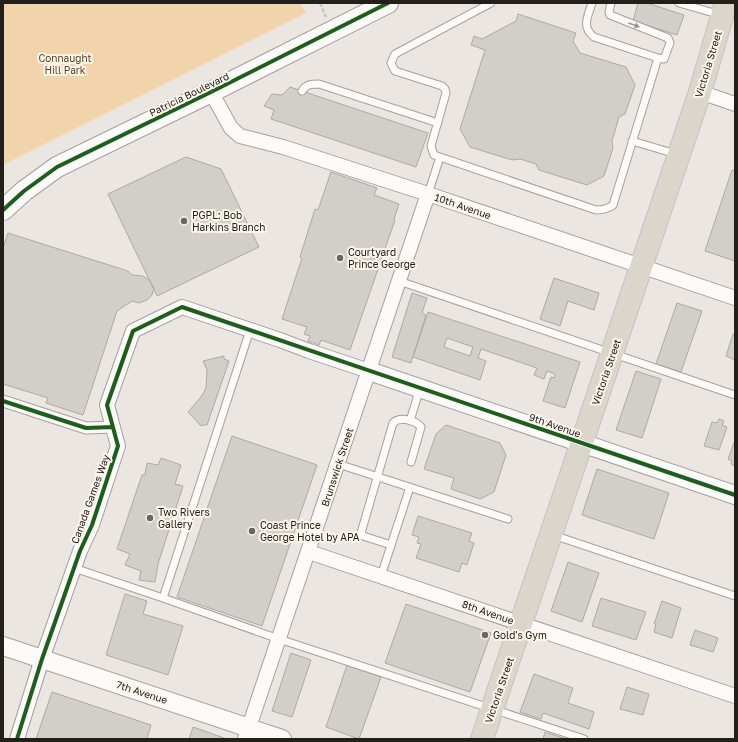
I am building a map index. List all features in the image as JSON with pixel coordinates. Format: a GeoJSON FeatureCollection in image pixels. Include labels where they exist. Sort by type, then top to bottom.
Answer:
{"type":"FeatureCollection","features":[{"type":"Feature","properties":{"kind":"highway","name":"Victoria Street"},"geometry":{"type":"LineString","coordinates":[[482,739],[700,92],[724,9]]}},
{"type":"Feature","properties":{"kind":"main road","name":"Patricia Boulevard"},"geometry":{"type":"LineString","coordinates":[[3,210],[24,191],[57,167],[212,92],[388,3]]}},
{"type":"Feature","properties":{"kind":"street","name":"10th Avenue"},"geometry":{"type":"LineString","coordinates":[[212,92],[231,128],[240,136],[283,147],[428,194],[735,298]]}},
{"type":"Feature","properties":{"kind":"street"},"geometry":{"type":"LineString","coordinates":[[700,92],[735,104]]}},
{"type":"Feature","properties":{"kind":"street","name":"Brunswick Street"},"geometry":{"type":"LineString","coordinates":[[247,733],[428,194]]}},
{"type":"Feature","properties":{"kind":"street","name":"Canada Games Way"},"geometry":{"type":"LineString","coordinates":[[17,739],[42,659],[80,551],[92,525],[118,446],[107,405],[133,331],[182,307],[369,371]]}},
{"type":"Feature","properties":{"kind":"street","name":"9th Avenue"},"geometry":{"type":"LineString","coordinates":[[369,371],[735,495]]}},
{"type":"Feature","properties":{"kind":"street"},"geometry":{"type":"LineString","coordinates":[[3,401],[86,428],[113,427]]}},
{"type":"Feature","properties":{"kind":"street","name":"8th Avenue"},"geometry":{"type":"LineString","coordinates":[[309,552],[735,696]]}},
{"type":"Feature","properties":{"kind":"street","name":"7th Avenue"},"geometry":{"type":"LineString","coordinates":[[3,646],[247,733],[282,739]]}},
{"type":"Feature","properties":{"kind":"lane"},"geometry":{"type":"LineString","coordinates":[[491,3],[395,54],[391,63],[395,71],[445,88],[446,93],[431,146],[434,155],[596,210],[603,210],[613,205],[658,58]]}},
{"type":"Feature","properties":{"kind":"lane"},"geometry":{"type":"LineString","coordinates":[[592,3],[586,21],[587,28],[594,37],[664,59],[670,43],[668,38],[610,15],[609,12],[611,3]]}},
{"type":"Feature","properties":{"kind":"lane"},"geometry":{"type":"LineString","coordinates":[[679,3],[724,9]]}},
{"type":"Feature","properties":{"kind":"lane"},"geometry":{"type":"LineString","coordinates":[[302,91],[308,85],[319,84],[438,123]]}},
{"type":"Feature","properties":{"kind":"lane"},"geometry":{"type":"LineString","coordinates":[[632,141],[679,155]]}},
{"type":"Feature","properties":{"kind":"lane"},"geometry":{"type":"LineString","coordinates":[[428,194],[440,157]]}},
{"type":"Feature","properties":{"kind":"lane"},"geometry":{"type":"LineString","coordinates":[[399,281],[735,395]]}},
{"type":"Feature","properties":{"kind":"lane"},"geometry":{"type":"LineString","coordinates":[[163,598],[250,330]]}},
{"type":"Feature","properties":{"kind":"lane"},"geometry":{"type":"LineString","coordinates":[[410,421],[420,388]]}},
{"type":"Feature","properties":{"kind":"lane"},"geometry":{"type":"LineString","coordinates":[[392,545],[363,536],[361,533],[393,423],[402,418],[418,424],[421,427],[411,462]]}},
{"type":"Feature","properties":{"kind":"lane"},"geometry":{"type":"LineString","coordinates":[[338,464],[508,519]]}},
{"type":"Feature","properties":{"kind":"lane"},"geometry":{"type":"LineString","coordinates":[[382,576],[410,487]]}},
{"type":"Feature","properties":{"kind":"lane"},"geometry":{"type":"LineString","coordinates":[[551,535],[735,596]]}},
{"type":"Feature","properties":{"kind":"lane"},"geometry":{"type":"LineString","coordinates":[[74,568],[279,639],[584,739]]}},
{"type":"Feature","properties":{"kind":"green space","name":"Connaught Hill Park"},"geometry":{"type":"Polygon","coordinates":[[[3,3],[300,3],[306,13],[3,165],[3,3]]]}},
{"type":"Feature","properties":{"kind":"building"},"geometry":{"type":"Polygon","coordinates":[[[638,3],[647,3],[684,15],[677,35],[633,21],[638,3]]]}},
{"type":"Feature","properties":{"kind":"building"},"geometry":{"type":"Polygon","coordinates":[[[518,14],[576,33],[573,41],[580,53],[626,67],[635,85],[625,114],[619,117],[612,141],[613,148],[604,176],[587,185],[539,170],[536,164],[520,159],[512,160],[470,147],[460,129],[485,50],[471,45],[474,36],[482,39],[516,21],[518,14]]]}},
{"type":"Feature","properties":{"kind":"building"},"geometry":{"type":"Polygon","coordinates":[[[290,87],[428,133],[416,167],[271,119],[274,110],[264,106],[272,94],[282,95],[290,87]]]}},
{"type":"Feature","properties":{"kind":"building","name":"PGPL: Bob Harkins Branch"},"geometry":{"type":"Polygon","coordinates":[[[186,157],[221,169],[259,247],[157,296],[108,194],[186,157]]]}},
{"type":"Feature","properties":{"kind":"building"},"geometry":{"type":"Polygon","coordinates":[[[732,170],[735,171],[735,261],[705,251],[732,170]]]}},
{"type":"Feature","properties":{"kind":"building"},"geometry":{"type":"Polygon","coordinates":[[[331,172],[377,188],[374,195],[399,204],[394,219],[395,220],[350,350],[321,340],[319,345],[308,341],[310,336],[304,334],[307,327],[282,319],[302,258],[300,257],[315,209],[318,210],[331,172]]]}},
{"type":"Feature","properties":{"kind":"building"},"geometry":{"type":"Polygon","coordinates":[[[8,233],[128,271],[132,275],[143,276],[149,280],[154,288],[152,295],[147,300],[139,303],[132,301],[117,311],[83,415],[46,403],[48,398],[3,384],[3,248],[8,233]]]}},
{"type":"Feature","properties":{"kind":"building"},"geometry":{"type":"Polygon","coordinates":[[[554,278],[599,293],[594,310],[568,301],[560,326],[540,319],[554,278]]]}},
{"type":"Feature","properties":{"kind":"building"},"geometry":{"type":"Polygon","coordinates":[[[412,293],[427,298],[422,313],[426,315],[411,363],[392,357],[412,293]]]}},
{"type":"Feature","properties":{"kind":"building"},"geometry":{"type":"Polygon","coordinates":[[[677,303],[702,311],[681,372],[656,364],[677,303]]]}},
{"type":"Feature","properties":{"kind":"building"},"geometry":{"type":"Polygon","coordinates":[[[428,312],[580,362],[565,408],[543,401],[551,377],[554,378],[555,374],[547,371],[544,379],[534,375],[537,368],[481,349],[478,358],[486,361],[480,380],[413,357],[428,312]],[[447,338],[444,347],[470,356],[473,347],[447,338]]]}},
{"type":"Feature","properties":{"kind":"building"},"geometry":{"type":"Polygon","coordinates":[[[733,334],[735,335],[735,360],[726,356],[733,334]]]}},
{"type":"Feature","properties":{"kind":"building"},"geometry":{"type":"Polygon","coordinates":[[[224,356],[224,359],[229,361],[207,425],[201,426],[188,412],[201,397],[206,388],[207,370],[203,361],[224,356]]]}},
{"type":"Feature","properties":{"kind":"building"},"geometry":{"type":"Polygon","coordinates":[[[636,371],[661,379],[642,438],[616,430],[636,371]]]}},
{"type":"Feature","properties":{"kind":"building"},"geometry":{"type":"Polygon","coordinates":[[[719,419],[724,421],[722,425],[727,427],[719,450],[704,446],[712,422],[717,423],[719,419]]]}},
{"type":"Feature","properties":{"kind":"building"},"geometry":{"type":"Polygon","coordinates":[[[446,425],[500,443],[506,455],[494,492],[480,499],[451,489],[454,478],[424,469],[436,434],[446,425]]]}},
{"type":"Feature","properties":{"kind":"building"},"geometry":{"type":"Polygon","coordinates":[[[232,436],[317,465],[262,626],[177,597],[232,436]]]}},
{"type":"Feature","properties":{"kind":"building"},"geometry":{"type":"Polygon","coordinates":[[[735,440],[735,466],[731,464],[732,461],[728,459],[735,440]]]}},
{"type":"Feature","properties":{"kind":"building","name":"Two Rivers Gallery"},"geometry":{"type":"Polygon","coordinates":[[[161,458],[181,465],[175,484],[183,486],[158,564],[155,582],[139,580],[141,571],[125,565],[130,554],[117,549],[142,475],[145,475],[147,463],[158,465],[161,458]]]}},
{"type":"Feature","properties":{"kind":"building"},"geometry":{"type":"Polygon","coordinates":[[[597,469],[669,493],[654,539],[582,515],[597,469]]]}},
{"type":"Feature","properties":{"kind":"building"},"geometry":{"type":"Polygon","coordinates":[[[418,516],[472,533],[469,541],[474,543],[467,565],[462,563],[459,572],[416,558],[421,544],[417,543],[419,537],[412,535],[418,516]]]}},
{"type":"Feature","properties":{"kind":"building"},"geometry":{"type":"Polygon","coordinates":[[[568,562],[599,573],[582,622],[551,611],[568,562]]]}},
{"type":"Feature","properties":{"kind":"building"},"geometry":{"type":"Polygon","coordinates":[[[125,594],[147,601],[143,614],[183,626],[168,675],[106,655],[125,594]]]}},
{"type":"Feature","properties":{"kind":"building"},"geometry":{"type":"Polygon","coordinates":[[[601,598],[646,612],[636,640],[592,626],[601,598]]]}},
{"type":"Feature","properties":{"kind":"building"},"geometry":{"type":"Polygon","coordinates":[[[662,601],[681,608],[672,638],[654,632],[656,624],[654,624],[662,601]]]}},
{"type":"Feature","properties":{"kind":"building"},"geometry":{"type":"Polygon","coordinates":[[[406,604],[491,633],[470,692],[385,663],[406,604]]]}},
{"type":"Feature","properties":{"kind":"building"},"geometry":{"type":"Polygon","coordinates":[[[695,630],[718,638],[713,652],[690,645],[695,630]]]}},
{"type":"Feature","properties":{"kind":"building"},"geometry":{"type":"Polygon","coordinates":[[[291,653],[311,660],[292,717],[272,711],[291,653]]]}},
{"type":"Feature","properties":{"kind":"building"},"geometry":{"type":"Polygon","coordinates":[[[347,665],[381,677],[359,739],[326,727],[347,665]]]}},
{"type":"Feature","properties":{"kind":"building"},"geometry":{"type":"Polygon","coordinates":[[[534,674],[573,688],[568,703],[594,712],[589,729],[543,713],[541,719],[520,712],[534,674]]]}},
{"type":"Feature","properties":{"kind":"building"},"geometry":{"type":"Polygon","coordinates":[[[627,687],[649,694],[643,715],[620,709],[627,687]]]}},
{"type":"Feature","properties":{"kind":"building"},"geometry":{"type":"Polygon","coordinates":[[[52,692],[151,725],[147,739],[36,739],[52,692]]]}},
{"type":"Feature","properties":{"kind":"building"},"geometry":{"type":"Polygon","coordinates":[[[193,727],[227,739],[189,739],[193,727]]]}},
{"type":"Feature","properties":{"kind":"building"},"geometry":{"type":"Polygon","coordinates":[[[545,732],[566,739],[543,739],[545,732]]]}},
{"type":"Feature","properties":{"kind":"cycle path"},"geometry":{"type":"LineString","coordinates":[[3,210],[24,191],[57,167],[388,3]]}},
{"type":"Feature","properties":{"kind":"cycle path"},"geometry":{"type":"LineString","coordinates":[[17,739],[42,659],[80,551],[92,525],[118,446],[107,405],[133,331],[182,307],[735,495]]}},
{"type":"Feature","properties":{"kind":"cycle path"},"geometry":{"type":"LineString","coordinates":[[3,401],[86,428],[113,427]]}},
{"type":"Feature","properties":{"kind":"place","name":"PGPL: Bob Harkins Branch"},"geometry":{"type":"Point","coordinates":[184,221]}},
{"type":"Feature","properties":{"kind":"place","name":"Courtyard Prince George"},"geometry":{"type":"Point","coordinates":[340,258]}},
{"type":"Feature","properties":{"kind":"place","name":"Two Rivers Gallery"},"geometry":{"type":"Point","coordinates":[150,518]}},
{"type":"Feature","properties":{"kind":"place","name":"Coast Prince George Hotel by APA"},"geometry":{"type":"Point","coordinates":[252,531]}},
{"type":"Feature","properties":{"kind":"place","name":"Gold's Gym"},"geometry":{"type":"Point","coordinates":[485,635]}}]}
